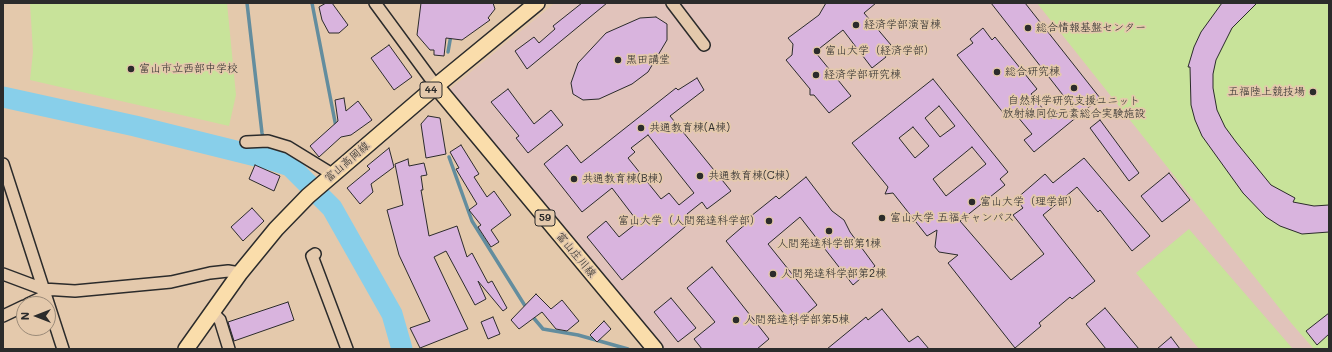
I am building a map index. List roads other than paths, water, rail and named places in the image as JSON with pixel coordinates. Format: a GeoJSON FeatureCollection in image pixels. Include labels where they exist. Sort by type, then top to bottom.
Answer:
{"type":"FeatureCollection","features":[{"type":"Feature","properties":{"kind":"main road","name":"富山高岡線"},"geometry":{"type":"LineString","coordinates":[[186,349],[240,273],[276,229],[308,196],[436,86],[537,3]]}},
{"type":"Feature","properties":{"kind":"main road","name":"富山庄川線"},"geometry":{"type":"LineString","coordinates":[[436,86],[655,349]]}},
{"type":"Feature","properties":{"kind":"street"},"geometry":{"type":"LineString","coordinates":[[375,3],[436,86]]}},
{"type":"Feature","properties":{"kind":"street"},"geometry":{"type":"LineString","coordinates":[[672,3],[704,45]]}},
{"type":"Feature","properties":{"kind":"street"},"geometry":{"type":"LineString","coordinates":[[246,142],[265,141],[288,147],[330,177]]}},
{"type":"Feature","properties":{"kind":"street"},"geometry":{"type":"LineString","coordinates":[[3,164],[63,349]]}},
{"type":"Feature","properties":{"kind":"street"},"geometry":{"type":"LineString","coordinates":[[315,254],[312,256],[347,349]]}},
{"type":"Feature","properties":{"kind":"street"},"geometry":{"type":"LineString","coordinates":[[3,274],[44,292],[75,291],[171,282],[210,273],[228,271],[240,273]]}},
{"type":"Feature","properties":{"kind":"street"},"geometry":{"type":"LineString","coordinates":[[39,296],[44,292]]}},
{"type":"Feature","properties":{"kind":"street"},"geometry":{"type":"LineString","coordinates":[[3,316],[16,310]]}},
{"type":"Feature","properties":{"kind":"street"},"geometry":{"type":"LineString","coordinates":[[212,312],[220,320],[229,349]]}},
{"type":"Feature","properties":{"kind":"waterway"},"geometry":{"type":"LineString","coordinates":[[247,3],[262,133],[272,160]]}},
{"type":"Feature","properties":{"kind":"waterway"},"geometry":{"type":"LineString","coordinates":[[312,3],[336,127]]}},
{"type":"Feature","properties":{"kind":"waterway"},"geometry":{"type":"LineString","coordinates":[[448,52],[451,35]]}},
{"type":"Feature","properties":{"kind":"waterway"},"geometry":{"type":"LineString","coordinates":[[3,97],[135,126],[272,160],[290,166],[332,208],[392,314],[402,349]]}},
{"type":"Feature","properties":{"kind":"waterway"},"geometry":{"type":"LineString","coordinates":[[449,157],[472,221],[527,309]]}},
{"type":"Feature","properties":{"kind":"waterway"},"geometry":{"type":"LineString","coordinates":[[532,316],[543,329],[578,335],[628,349]]}},
{"type":"Feature","properties":{"kind":"place","name":"経済学部演習棟"},"geometry":{"type":"Point","coordinates":[856,25]}},
{"type":"Feature","properties":{"kind":"place","name":"総合情報基盤センター"},"geometry":{"type":"Point","coordinates":[1028,28]}},
{"type":"Feature","properties":{"kind":"place","name":"富山大学（経済学部）"},"geometry":{"type":"Point","coordinates":[817,51]}},
{"type":"Feature","properties":{"kind":"place","name":"黒田講堂"},"geometry":{"type":"Point","coordinates":[618,60]}},
{"type":"Feature","properties":{"kind":"place","name":"富山市立西部中学校"},"geometry":{"type":"Point","coordinates":[131,69]}},
{"type":"Feature","properties":{"kind":"place","name":"総合研究棟"},"geometry":{"type":"Point","coordinates":[997,72]}},
{"type":"Feature","properties":{"kind":"place","name":"経済学部研究棟"},"geometry":{"type":"Point","coordinates":[816,75]}},
{"type":"Feature","properties":{"kind":"place","name":"自然科学研究支援ユニット 放射線同位元素総合実験施設"},"geometry":{"type":"Point","coordinates":[1074,88]}},
{"type":"Feature","properties":{"kind":"place","name":"五福陸上競技場"},"geometry":{"type":"Point","coordinates":[1313,92]}},
{"type":"Feature","properties":{"kind":"place","name":"共通教育棟(A棟)"},"geometry":{"type":"Point","coordinates":[641,128]}},
{"type":"Feature","properties":{"kind":"place","name":"共通教育棟(C棟)"},"geometry":{"type":"Point","coordinates":[700,176]}},
{"type":"Feature","properties":{"kind":"place","name":"共通教育棟(B棟)"},"geometry":{"type":"Point","coordinates":[574,179]}},
{"type":"Feature","properties":{"kind":"place","name":"富山大学（理学部）"},"geometry":{"type":"Point","coordinates":[972,202]}},
{"type":"Feature","properties":{"kind":"place","name":"富山大学 五福キャンパス"},"geometry":{"type":"Point","coordinates":[882,218]}},
{"type":"Feature","properties":{"kind":"place","name":"富山大学（人間発達科学部）"},"geometry":{"type":"Point","coordinates":[769,221]}},
{"type":"Feature","properties":{"kind":"place","name":"人間発達科学部第1棟"},"geometry":{"type":"Point","coordinates":[829,231]}},
{"type":"Feature","properties":{"kind":"place","name":"人間発達科学部第2棟"},"geometry":{"type":"Point","coordinates":[773,274]}},
{"type":"Feature","properties":{"kind":"place","name":"人間発達科学部第5棟"},"geometry":{"type":"Point","coordinates":[736,320]}}]}
